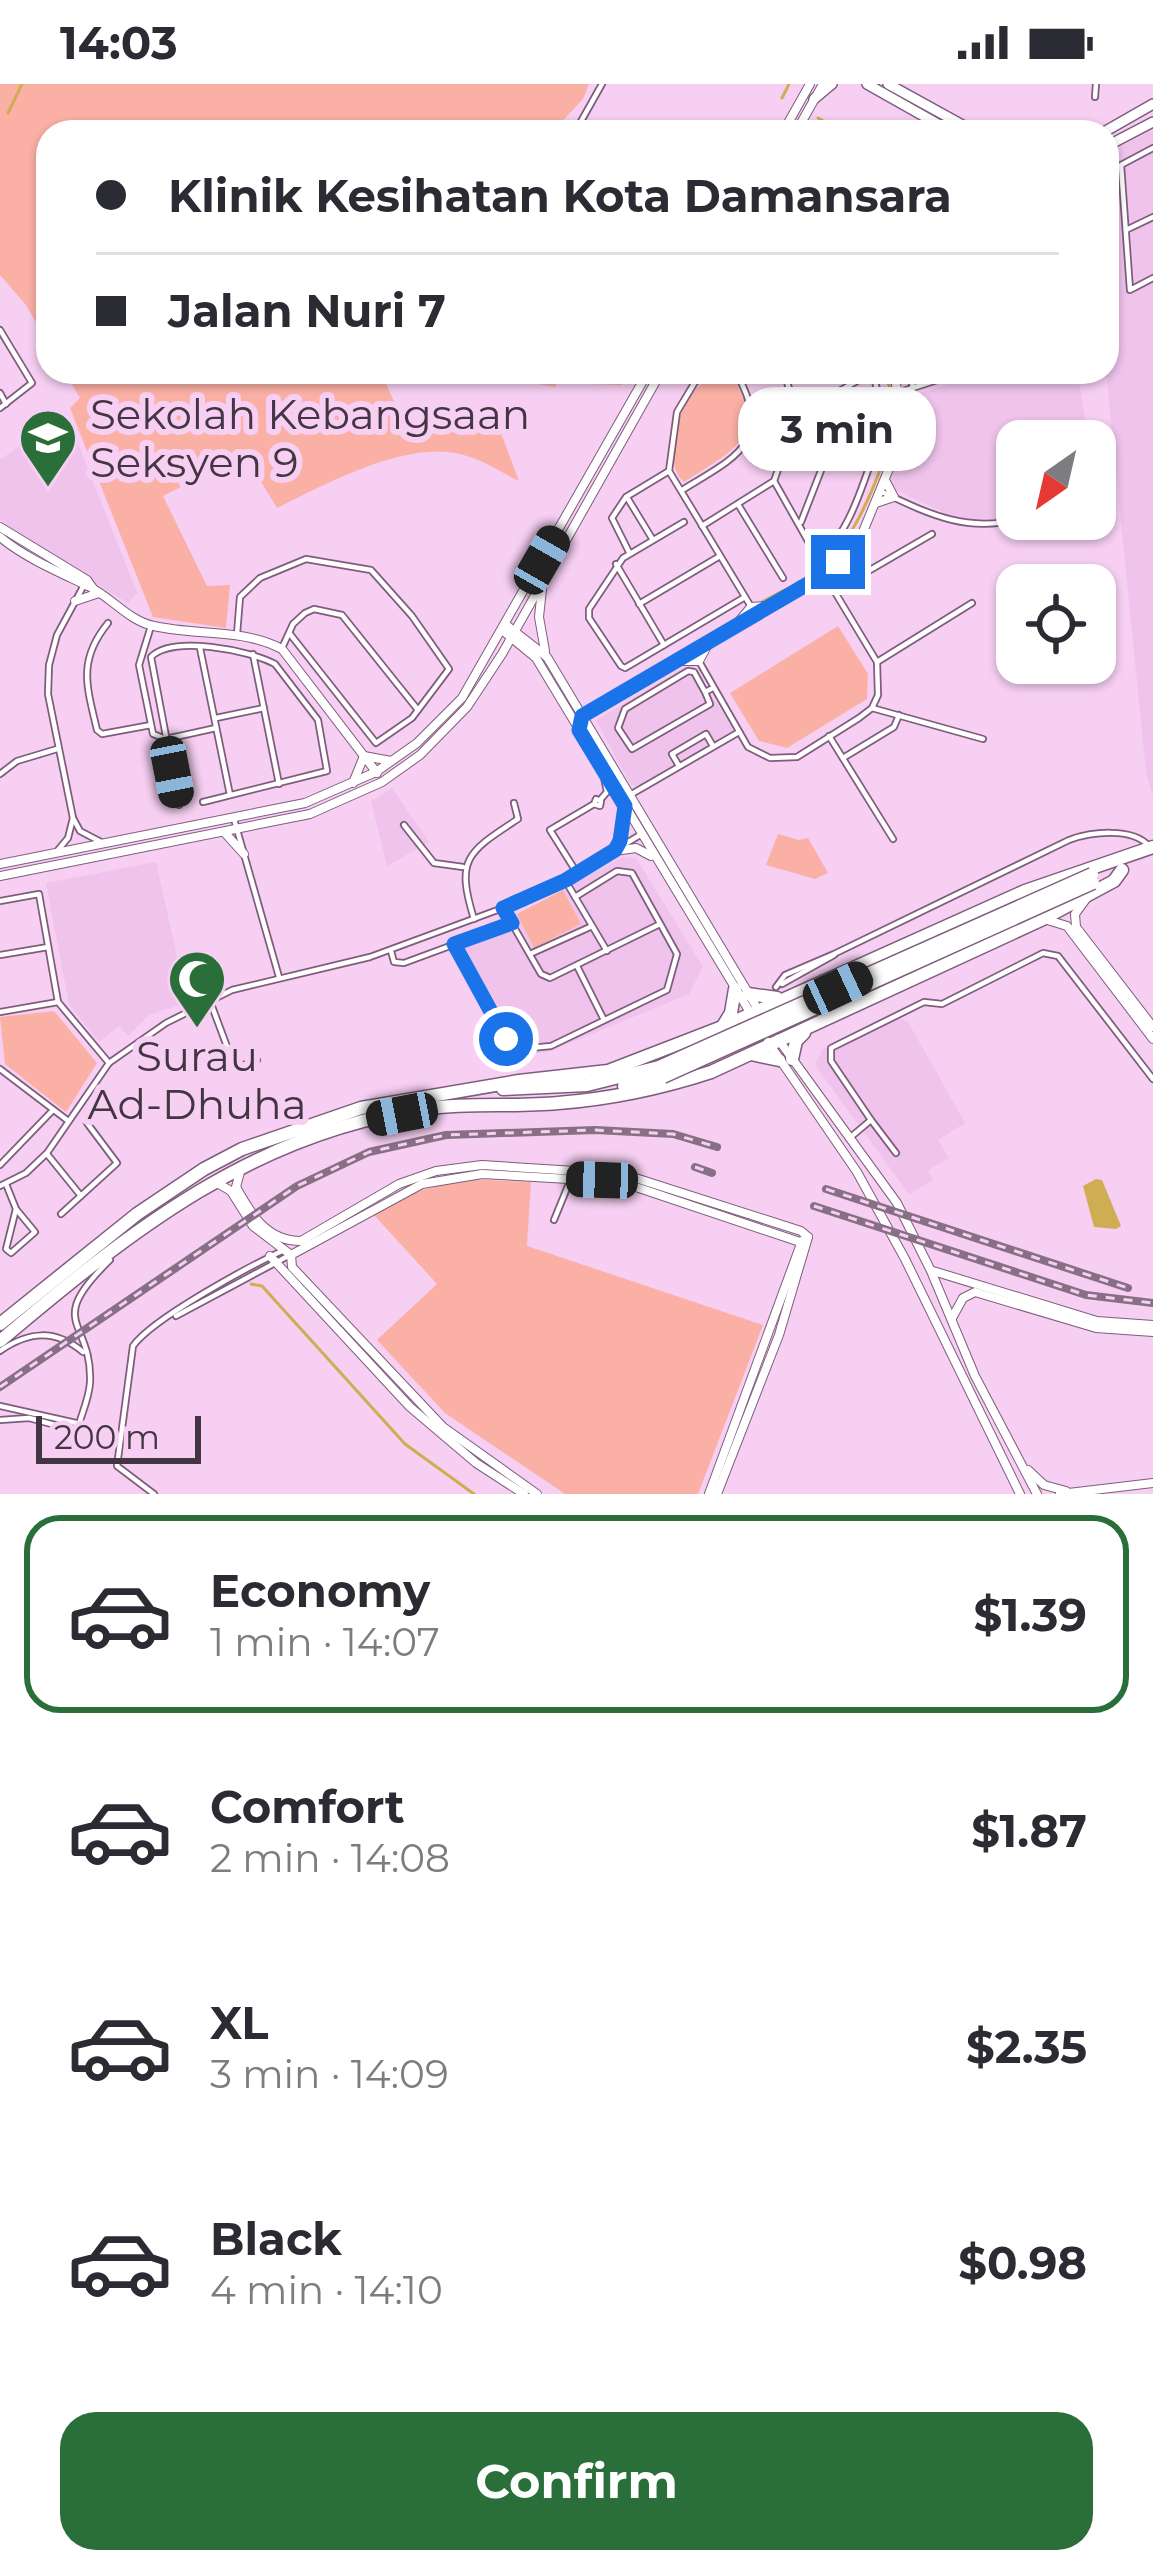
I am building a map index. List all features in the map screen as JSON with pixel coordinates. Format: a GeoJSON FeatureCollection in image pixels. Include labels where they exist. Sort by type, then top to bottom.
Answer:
{"type":"FeatureCollection","features":[{"type":"Feature","properties":{"kind":"highway"},"geometry":{"type":"LineString","coordinates":[[0,1324],[136,1214],[242,1149],[361,1108],[608,1071],[722,1027],[1025,891],[1101,862],[1152,850]]}},
{"type":"Feature","properties":{"kind":"highway"},"geometry":{"type":"LineString","coordinates":[[0,1341],[116,1244],[249,1162],[374,1119],[430,1108],[535,1102],[663,1077],[1092,884],[1152,850]]}},
{"type":"Feature","properties":{"kind":"highway"},"geometry":{"type":"LineString","coordinates":[[535,1102],[556,1104],[662,1088],[745,1056],[1043,919],[1134,856]]}},
{"type":"Feature","properties":{"kind":"highway"},"geometry":{"type":"LineString","coordinates":[[490,1088],[526,1091],[587,1085],[659,1066],[1092,884]]}},
{"type":"Feature","properties":{"kind":"highway"},"geometry":{"type":"LineString","coordinates":[[722,1027],[741,991],[790,994]]}},
{"type":"Feature","properties":{"kind":"highway"},"geometry":{"type":"LineString","coordinates":[[790,994],[786,1021],[807,1027]]}},
{"type":"Feature","properties":{"kind":"highway"},"geometry":{"type":"LineString","coordinates":[[722,1027],[742,1037],[745,1056]]}},
{"type":"Feature","properties":{"kind":"highway"},"geometry":{"type":"LineString","coordinates":[[745,1056],[786,1059],[807,1027]]}},
{"type":"Feature","properties":{"kind":"main road"},"geometry":{"type":"LineString","coordinates":[[790,120],[810,84]]}},
{"type":"Feature","properties":{"kind":"main road"},"geometry":{"type":"LineString","coordinates":[[803,120],[823,84]]}},
{"type":"Feature","properties":{"kind":"main road"},"geometry":{"type":"LineString","coordinates":[[814,100],[832,84]]}},
{"type":"Feature","properties":{"kind":"main road"},"geometry":{"type":"LineString","coordinates":[[888,84],[953,120]]}},
{"type":"Feature","properties":{"kind":"main road"},"geometry":{"type":"LineString","coordinates":[[868,85],[931,120]]}},
{"type":"Feature","properties":{"kind":"main road"},"geometry":{"type":"LineString","coordinates":[[893,99],[909,120]]}},
{"type":"Feature","properties":{"kind":"main road"},"geometry":{"type":"LineString","coordinates":[[1119,123],[1153,104]]}},
{"type":"Feature","properties":{"kind":"main road"},"geometry":{"type":"LineString","coordinates":[[1119,140],[1150,124]]}},
{"type":"Feature","properties":{"kind":"main road"},"geometry":{"type":"LineString","coordinates":[[502,654],[508,630],[641,384]]}},
{"type":"Feature","properties":{"kind":"main road"},"geometry":{"type":"LineString","coordinates":[[0,864],[305,803],[393,760],[462,698],[543,581],[654,384]]}},
{"type":"Feature","properties":{"kind":"main road"},"geometry":{"type":"LineString","coordinates":[[582,716],[735,626],[750,606],[768,606],[811,582],[829,583],[834,566],[860,538],[885,479],[900,435],[898,384]]}},
{"type":"Feature","properties":{"kind":"main road"},"geometry":{"type":"LineString","coordinates":[[874,505],[894,497],[885,479]]}},
{"type":"Feature","properties":{"kind":"main road"},"geometry":{"type":"LineString","coordinates":[[0,527],[151,626],[261,638],[282,649],[382,782]]}},
{"type":"Feature","properties":{"kind":"main road"},"geometry":{"type":"LineString","coordinates":[[0,537],[91,586]]}},
{"type":"Feature","properties":{"kind":"main road"},"geometry":{"type":"LineString","coordinates":[[70,578],[76,599],[91,586]]}},
{"type":"Feature","properties":{"kind":"main road"},"geometry":{"type":"LineString","coordinates":[[543,581],[539,617],[547,657],[630,795],[657,860],[741,991]]}},
{"type":"Feature","properties":{"kind":"main road"},"geometry":{"type":"LineString","coordinates":[[508,630],[528,648],[857,1172],[904,1258],[1015,1494]]}},
{"type":"Feature","properties":{"kind":"main road"},"geometry":{"type":"LineString","coordinates":[[508,630],[547,657]]}},
{"type":"Feature","properties":{"kind":"main road"},"geometry":{"type":"LineString","coordinates":[[676,661],[699,662],[710,641]]}},
{"type":"Feature","properties":{"kind":"main road"},"geometry":{"type":"LineString","coordinates":[[0,876],[310,814],[382,782],[444,734],[502,654],[513,647],[528,648]]}},
{"type":"Feature","properties":{"kind":"main road"},"geometry":{"type":"LineString","coordinates":[[570,695],[596,709]]}},
{"type":"Feature","properties":{"kind":"main road"},"geometry":{"type":"LineString","coordinates":[[591,731],[596,709]]}},
{"type":"Feature","properties":{"kind":"main road"},"geometry":{"type":"LineString","coordinates":[[579,730],[582,716]]}},
{"type":"Feature","properties":{"kind":"main road"},"geometry":{"type":"LineString","coordinates":[[364,756],[393,760]]}},
{"type":"Feature","properties":{"kind":"main road"},"geometry":{"type":"LineString","coordinates":[[352,784],[364,756]]}},
{"type":"Feature","properties":{"kind":"main road"},"geometry":{"type":"LineString","coordinates":[[625,806],[615,850],[641,849],[657,860]]}},
{"type":"Feature","properties":{"kind":"main road"},"geometry":{"type":"LineString","coordinates":[[225,833],[243,849],[254,826]]}},
{"type":"Feature","properties":{"kind":"main road"},"geometry":{"type":"LineString","coordinates":[[1092,884],[1076,910],[1076,927],[1153,1027]]}},
{"type":"Feature","properties":{"kind":"main road"},"geometry":{"type":"LineString","coordinates":[[1043,919],[1067,926],[1153,1039]]}},
{"type":"Feature","properties":{"kind":"main road"},"geometry":{"type":"LineString","coordinates":[[786,1059],[897,1203],[1037,1494]]}},
{"type":"Feature","properties":{"kind":"main road"},"geometry":{"type":"LineString","coordinates":[[249,1162],[236,1187],[257,1221],[278,1237],[292,1267],[443,1427],[537,1494]]}},
{"type":"Feature","properties":{"kind":"main road"},"geometry":{"type":"LineString","coordinates":[[287,1253],[301,1240],[398,1184],[436,1171],[482,1165],[623,1174],[801,1231],[804,1240],[775,1333],[713,1494]]}},
{"type":"Feature","properties":{"kind":"main road"},"geometry":{"type":"LineString","coordinates":[[287,1253],[436,1179],[482,1174],[629,1184],[804,1240]]}},
{"type":"Feature","properties":{"kind":"main road"},"geometry":{"type":"LineString","coordinates":[[197,1190],[216,1183],[227,1186],[253,1226],[287,1253]]}},
{"type":"Feature","properties":{"kind":"main road"},"geometry":{"type":"LineString","coordinates":[[278,1237],[301,1240]]}},
{"type":"Feature","properties":{"kind":"main road"},"geometry":{"type":"LineString","coordinates":[[272,1259],[410,1407],[463,1453],[524,1494]]}},
{"type":"Feature","properties":{"kind":"main road"},"geometry":{"type":"LineString","coordinates":[[932,1271],[1097,1321],[1153,1329]]}},
{"type":"Feature","properties":{"kind":"main road"},"geometry":{"type":"LineString","coordinates":[[951,1320],[962,1298],[975,1292],[1096,1328],[1153,1329]]}},
{"type":"Feature","properties":{"kind":"main road"},"geometry":{"type":"LineString","coordinates":[[1019,1460],[1044,1485],[1073,1492]]}},
{"type":"Feature","properties":{"kind":"main road"},"geometry":{"type":"LineString","coordinates":[[1060,1494],[1153,1483]]}},
{"type":"Feature","properties":{"kind":"street"},"geometry":{"type":"LineString","coordinates":[[582,120],[602,84]]}},
{"type":"Feature","properties":{"kind":"street"},"geometry":{"type":"LineString","coordinates":[[1095,97],[1096,84]]}},
{"type":"Feature","properties":{"kind":"street"},"geometry":{"type":"LineString","coordinates":[[1150,124],[1153,137]]}},
{"type":"Feature","properties":{"kind":"street"},"geometry":{"type":"LineString","coordinates":[[1153,148],[1121,165],[1130,290],[1153,278]]}},
{"type":"Feature","properties":{"kind":"street"},"geometry":{"type":"LineString","coordinates":[[1126,230],[1153,217]]}},
{"type":"Feature","properties":{"kind":"street"},"geometry":{"type":"LineString","coordinates":[[0,330],[32,379],[28,388],[3,406],[0,393]]}},
{"type":"Feature","properties":{"kind":"street"},"geometry":{"type":"LineString","coordinates":[[684,522],[616,564],[588,613],[625,668],[750,606],[669,471],[677,412],[694,384]]}},
{"type":"Feature","properties":{"kind":"street"},"geometry":{"type":"LineString","coordinates":[[681,491],[736,457],[744,447],[753,404],[742,384]]}},
{"type":"Feature","properties":{"kind":"street"},"geometry":{"type":"LineString","coordinates":[[702,526],[774,481],[797,416],[790,384]]}},
{"type":"Feature","properties":{"kind":"street"},"geometry":{"type":"LineString","coordinates":[[797,416],[851,384]]}},
{"type":"Feature","properties":{"kind":"street"},"geometry":{"type":"LineString","coordinates":[[774,481],[813,550],[828,551],[844,528],[882,430],[883,408],[874,384]]}},
{"type":"Feature","properties":{"kind":"street"},"geometry":{"type":"LineString","coordinates":[[900,392],[923,384]]}},
{"type":"Feature","properties":{"kind":"street"},"geometry":{"type":"LineString","coordinates":[[800,524],[841,418],[836,392]]}},
{"type":"Feature","properties":{"kind":"street"},"geometry":{"type":"LineString","coordinates":[[630,553],[611,522],[626,497],[669,471]]}},
{"type":"Feature","properties":{"kind":"street"},"geometry":{"type":"LineString","coordinates":[[880,491],[955,523],[996,525]]}},
{"type":"Feature","properties":{"kind":"street"},"geometry":{"type":"LineString","coordinates":[[626,497],[653,540]]}},
{"type":"Feature","properties":{"kind":"street"},"geometry":{"type":"LineString","coordinates":[[738,504],[783,578]]}},
{"type":"Feature","properties":{"kind":"street"},"geometry":{"type":"LineString","coordinates":[[693,651],[748,747],[759,755],[786,760],[872,708],[880,687],[877,662],[829,583],[932,534]]}},
{"type":"Feature","properties":{"kind":"street"},"geometry":{"type":"LineString","coordinates":[[639,604],[720,556]]}},
{"type":"Feature","properties":{"kind":"street"},"geometry":{"type":"LineString","coordinates":[[237,634],[240,597],[260,578],[306,559],[370,570],[412,616],[449,669],[418,710],[376,743],[290,634]]}},
{"type":"Feature","properties":{"kind":"street"},"geometry":{"type":"LineString","coordinates":[[616,564],[664,645]]}},
{"type":"Feature","properties":{"kind":"street"},"geometry":{"type":"LineString","coordinates":[[91,586],[76,599],[54,642],[48,694],[73,818],[86,836],[106,844]]}},
{"type":"Feature","properties":{"kind":"street"},"geometry":{"type":"LineString","coordinates":[[877,662],[972,603]]}},
{"type":"Feature","properties":{"kind":"street"},"geometry":{"type":"LineString","coordinates":[[282,649],[296,620],[314,609],[346,617],[418,710]]}},
{"type":"Feature","properties":{"kind":"street"},"geometry":{"type":"LineString","coordinates":[[107,623],[92,644],[85,679],[97,730],[102,734],[151,725]]}},
{"type":"Feature","properties":{"kind":"street"},"geometry":{"type":"LineString","coordinates":[[151,626],[139,665],[153,734],[166,739],[216,728]]}},
{"type":"Feature","properties":{"kind":"street"},"geometry":{"type":"LineString","coordinates":[[179,805],[151,657],[162,648],[253,653],[274,664],[318,720],[327,771],[202,802]]}},
{"type":"Feature","properties":{"kind":"street"},"geometry":{"type":"LineString","coordinates":[[200,648],[230,796]]}},
{"type":"Feature","properties":{"kind":"street"},"geometry":{"type":"LineString","coordinates":[[253,653],[278,784]]}},
{"type":"Feature","properties":{"kind":"street"},"geometry":{"type":"LineString","coordinates":[[688,671],[694,672],[705,692],[710,704],[630,748],[618,728],[621,712],[688,671]]}},
{"type":"Feature","properties":{"kind":"street"},"geometry":{"type":"LineString","coordinates":[[705,692],[713,688]]}},
{"type":"Feature","properties":{"kind":"street"},"geometry":{"type":"LineString","coordinates":[[214,718],[264,708]]}},
{"type":"Feature","properties":{"kind":"street"},"geometry":{"type":"LineString","coordinates":[[872,708],[983,739]]}},
{"type":"Feature","properties":{"kind":"street"},"geometry":{"type":"LineString","coordinates":[[843,758],[894,727],[899,716]]}},
{"type":"Feature","properties":{"kind":"street"},"geometry":{"type":"LineString","coordinates":[[630,795],[739,731]]}},
{"type":"Feature","properties":{"kind":"street"},"geometry":{"type":"LineString","coordinates":[[679,766],[673,754],[706,734],[713,746]]}},
{"type":"Feature","properties":{"kind":"street"},"geometry":{"type":"LineString","coordinates":[[829,736],[893,839]]}},
{"type":"Feature","properties":{"kind":"street"},"geometry":{"type":"LineString","coordinates":[[0,774],[17,761],[57,749]]}},
{"type":"Feature","properties":{"kind":"street"},"geometry":{"type":"LineString","coordinates":[[577,873],[550,830],[607,792],[601,766]]}},
{"type":"Feature","properties":{"kind":"street"},"geometry":{"type":"LineString","coordinates":[[474,919],[464,890],[465,867],[485,841],[518,819],[514,803]]}},
{"type":"Feature","properties":{"kind":"street"},"geometry":{"type":"LineString","coordinates":[[54,854],[68,838],[73,818]]}},
{"type":"Feature","properties":{"kind":"street"},"geometry":{"type":"LineString","coordinates":[[234,819],[279,977]]}},
{"type":"Feature","properties":{"kind":"street"},"geometry":{"type":"LineString","coordinates":[[404,825],[434,863],[465,867]]}},
{"type":"Feature","properties":{"kind":"street"},"geometry":{"type":"LineString","coordinates":[[16,1209],[6,1249],[11,1253],[35,1232],[3,1185],[26,1173],[46,1154],[109,1063],[146,1035],[211,1000],[279,977],[391,951],[503,908],[566,880],[646,832]]}},
{"type":"Feature","properties":{"kind":"street"},"geometry":{"type":"LineString","coordinates":[[835,954],[776,987],[785,975],[1069,839],[1094,833],[1137,836],[1152,850]]}},
{"type":"Feature","properties":{"kind":"street"},"geometry":{"type":"LineString","coordinates":[[454,944],[512,1046],[520,1049],[551,1046],[667,990],[677,954],[632,873],[626,871],[575,897]]}},
{"type":"Feature","properties":{"kind":"street"},"geometry":{"type":"LineString","coordinates":[[566,880],[608,951]]}},
{"type":"Feature","properties":{"kind":"street"},"geometry":{"type":"LineString","coordinates":[[0,901],[39,894],[58,1002],[109,1063]]}},
{"type":"Feature","properties":{"kind":"street"},"geometry":{"type":"LineString","coordinates":[[503,908],[541,974],[550,978],[660,924]]}},
{"type":"Feature","properties":{"kind":"street"},"geometry":{"type":"LineString","coordinates":[[391,951],[399,964],[512,923]]}},
{"type":"Feature","properties":{"kind":"street"},"geometry":{"type":"LineString","coordinates":[[530,954],[592,926]]}},
{"type":"Feature","properties":{"kind":"street"},"geometry":{"type":"LineString","coordinates":[[0,955],[48,947]]}},
{"type":"Feature","properties":{"kind":"street"},"geometry":{"type":"LineString","coordinates":[[896,1154],[831,1061],[831,1048],[924,1002],[942,1004],[1050,952],[1058,956],[1153,1079]]}},
{"type":"Feature","properties":{"kind":"street"},"geometry":{"type":"LineString","coordinates":[[577,966],[604,1020]]}},
{"type":"Feature","properties":{"kind":"street"},"geometry":{"type":"LineString","coordinates":[[211,1000],[235,1068],[256,1060]]}},
{"type":"Feature","properties":{"kind":"street"},"geometry":{"type":"LineString","coordinates":[[0,1012],[58,1002]]}},
{"type":"Feature","properties":{"kind":"street"},"geometry":{"type":"LineString","coordinates":[[0,1069],[69,1121]]}},
{"type":"Feature","properties":{"kind":"street"},"geometry":{"type":"LineString","coordinates":[[0,1165],[52,1110]]}},
{"type":"Feature","properties":{"kind":"street"},"geometry":{"type":"LineString","coordinates":[[849,1138],[871,1120]]}},
{"type":"Feature","properties":{"kind":"street"},"geometry":{"type":"LineString","coordinates":[[61,1214],[117,1161],[87,1123]]}},
{"type":"Feature","properties":{"kind":"street"},"geometry":{"type":"LineString","coordinates":[[46,1154],[81,1196]]}},
{"type":"Feature","properties":{"kind":"street"},"geometry":{"type":"LineString","coordinates":[[554,1220],[562,1181]]}},
{"type":"Feature","properties":{"kind":"street"},"geometry":{"type":"LineString","coordinates":[[77,1427],[89,1391],[86,1357],[74,1318],[82,1291],[154,1219]]}},
{"type":"Feature","properties":{"kind":"street"},"geometry":{"type":"LineString","coordinates":[[154,1494],[117,1466],[129,1355],[136,1341],[287,1253]]}},
{"type":"Feature","properties":{"kind":"street"},"geometry":{"type":"LineString","coordinates":[[0,1351],[36,1334],[56,1335],[86,1357]]}},
{"type":"Feature","properties":{"kind":"street"},"geometry":{"type":"LineString","coordinates":[[0,1406],[77,1427]]}},
{"type":"Feature","properties":{"kind":"street"},"geometry":{"type":"LineString","coordinates":[[0,1420],[29,1418],[77,1427]]}},
{"type":"Feature","properties":{"kind":"shaded area"},"geometry":{"type":"Polygon","coordinates":[[[0,84],[589,84],[583,99],[563,120],[36,120],[36,322],[0,275],[0,84]]]}},
{"type":"Feature","properties":{"kind":"shaded area"},"geometry":{"type":"Polygon","coordinates":[[[1153,130],[1153,796],[1146,772],[1116,472],[1116,420],[1111,420],[1107,384],[1119,384],[1119,147],[1153,130]]]}},
{"type":"Feature","properties":{"kind":"shaded area"},"geometry":{"type":"Polygon","coordinates":[[[72,384],[386,384],[406,429],[501,433],[519,481],[467,456],[421,453],[369,466],[277,508],[244,454],[163,496],[207,586],[230,585],[226,628],[153,617],[70,408],[80,398],[72,384]]]}},
{"type":"Feature","properties":{"kind":"shaded area"},"geometry":{"type":"Polygon","coordinates":[[[736,384],[747,414],[746,428],[731,451],[684,482],[674,461],[675,434],[684,406],[699,386],[736,384]]]}},
{"type":"Feature","properties":{"kind":"shaded area"},"geometry":{"type":"Polygon","coordinates":[[[950,384],[1080,384],[1085,420],[996,420],[996,520],[991,521],[954,517],[895,490],[890,481],[907,435],[909,402],[914,395],[950,384]]]}},
{"type":"Feature","properties":{"kind":"shaded area","name":"Sekolah Kebangsaan Seksyen 9"},"geometry":{"type":"Polygon","coordinates":[[[66,413],[137,593],[128,603],[31,544],[0,519],[0,460],[66,413]]]}},
{"type":"Feature","properties":{"kind":"shaded area"},"geometry":{"type":"Polygon","coordinates":[[[838,626],[868,674],[867,699],[787,748],[759,741],[730,693],[838,626]]]}},
{"type":"Feature","properties":{"kind":"shaded area"},"geometry":{"type":"Polygon","coordinates":[[[692,663],[733,730],[640,786],[631,785],[596,720],[692,663]]]}},
{"type":"Feature","properties":{"kind":"shaded area"},"geometry":{"type":"Polygon","coordinates":[[[392,788],[429,842],[387,866],[371,801],[392,788]]]}},
{"type":"Feature","properties":{"kind":"shaded area"},"geometry":{"type":"Polygon","coordinates":[[[778,834],[808,838],[828,873],[815,879],[766,865],[778,834]]]}},
{"type":"Feature","properties":{"kind":"shaded area"},"geometry":{"type":"Polygon","coordinates":[[[623,857],[636,858],[703,967],[689,994],[548,1052],[510,1057],[448,938],[517,914],[535,948],[581,924],[563,890],[623,857]]]}},
{"type":"Feature","properties":{"kind":"shaded area"},"geometry":{"type":"Polygon","coordinates":[[[156,862],[187,1002],[149,1015],[128,1036],[119,1026],[99,1042],[69,1004],[46,883],[156,862]]]}},
{"type":"Feature","properties":{"kind":"shaded area"},"geometry":{"type":"Polygon","coordinates":[[[563,890],[581,924],[534,948],[517,914],[563,890]]]}},
{"type":"Feature","properties":{"kind":"shaded area"},"geometry":{"type":"Polygon","coordinates":[[[54,1011],[97,1063],[66,1112],[5,1064],[0,1017],[54,1011]]]}},
{"type":"Feature","properties":{"kind":"shaded area"},"geometry":{"type":"Polygon","coordinates":[[[894,1015],[908,1022],[965,1123],[938,1140],[949,1158],[928,1170],[933,1180],[909,1194],[815,1065],[822,1050],[894,1015]]]}},
{"type":"Feature","properties":{"kind":"shaded area"},"geometry":{"type":"Polygon","coordinates":[[[466,1179],[531,1182],[527,1246],[763,1325],[698,1494],[565,1494],[445,1413],[377,1340],[437,1284],[374,1215],[419,1191],[466,1179]]]}},
{"type":"Feature","properties":{"kind":"shaded area"},"geometry":{"type":"Polygon","coordinates":[[[1102,1180],[1121,1226],[1116,1229],[1094,1227],[1083,1186],[1102,1180]]]}},
{"type":"Feature","properties":{"kind":"waterway"},"geometry":{"type":"LineString","coordinates":[[8,113],[22,84]]}},
{"type":"Feature","properties":{"kind":"waterway"},"geometry":{"type":"LineString","coordinates":[[782,98],[789,84]]}},
{"type":"Feature","properties":{"kind":"waterway"},"geometry":{"type":"LineString","coordinates":[[818,118],[822,120]]}},
{"type":"Feature","properties":{"kind":"waterway"},"geometry":{"type":"LineString","coordinates":[[762,602],[827,563],[862,512],[887,447],[893,399],[888,384]]}},
{"type":"Feature","properties":{"kind":"waterway"},"geometry":{"type":"LineString","coordinates":[[251,1284],[262,1286],[405,1444],[474,1494]]}},
{"type":"Feature","properties":{"kind":"railway"},"geometry":{"type":"LineString","coordinates":[[0,1387],[297,1186],[369,1152],[446,1135],[595,1130],[673,1134],[717,1147]]}},
{"type":"Feature","properties":{"kind":"railway"},"geometry":{"type":"LineString","coordinates":[[695,1167],[712,1173]]}},
{"type":"Feature","properties":{"kind":"railway"},"geometry":{"type":"LineString","coordinates":[[826,1189],[1128,1288]]}},
{"type":"Feature","properties":{"kind":"railway"},"geometry":{"type":"LineString","coordinates":[[814,1206],[1086,1295],[1153,1303]]}},
{"type":"Feature","properties":{"kind":"place","name":"Sekolah Kebangsaan Seksyen 9"},"geometry":{"type":"Point","coordinates":[48,489]}},
{"type":"Feature","properties":{"kind":"place","name":"Surau Ad-Dhuha"},"geometry":{"type":"Point","coordinates":[197,1030]}},
{"type":"Feature","properties":{"kind":"route"},"geometry":{"type":"LineString","coordinates":[[506,1039],[454,944],[512,923],[503,908],[566,880],[615,850],[625,806],[579,730],[582,716],[838,562]]}}]}
